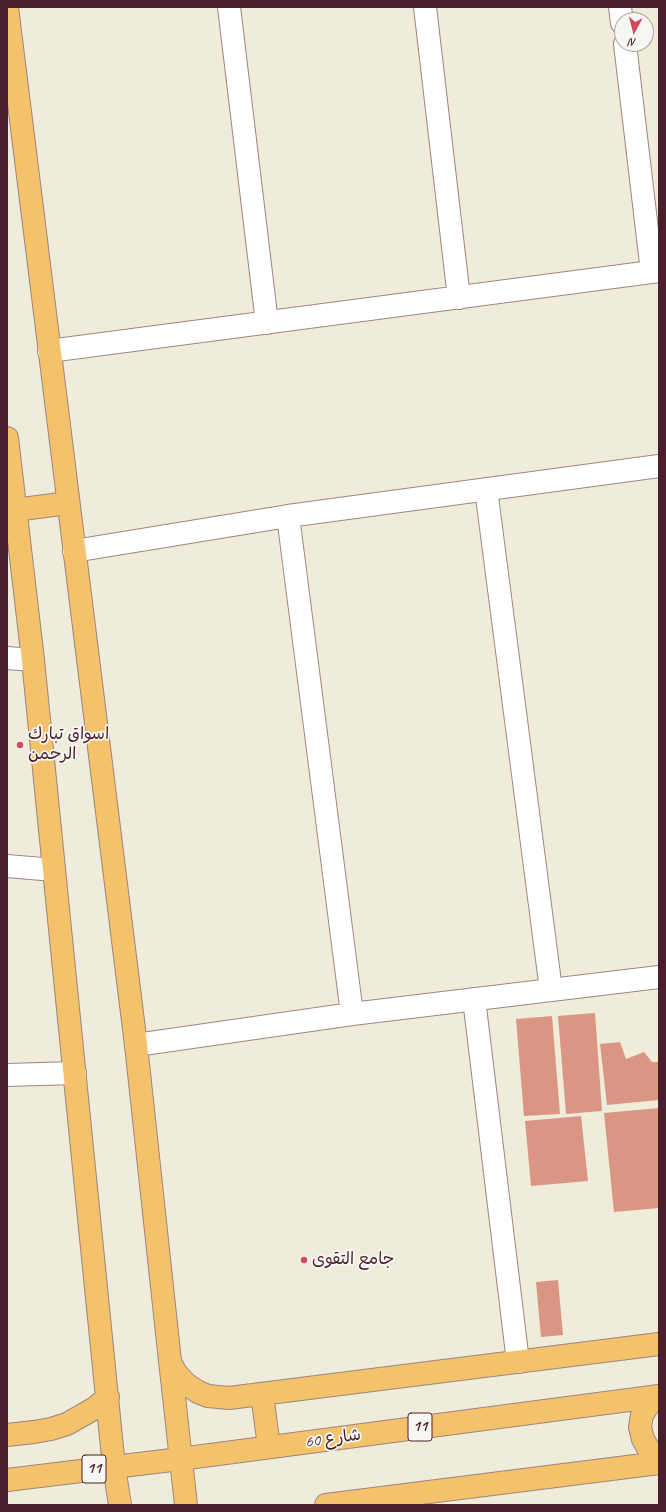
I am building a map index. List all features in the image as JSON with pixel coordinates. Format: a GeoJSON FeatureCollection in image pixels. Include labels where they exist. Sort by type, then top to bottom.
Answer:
{"type":"FeatureCollection","features":[{"type":"Feature","properties":{"kind":"main road"},"geometry":{"type":"LineString","coordinates":[[7,7],[136,1045],[186,1505]]}},
{"type":"Feature","properties":{"kind":"main road"},"geometry":{"type":"LineString","coordinates":[[7,438],[33,660],[114,1467],[120,1505]]}},
{"type":"Feature","properties":{"kind":"main road"},"geometry":{"type":"LineString","coordinates":[[16,510],[68,503]]}},
{"type":"Feature","properties":{"kind":"main road"},"geometry":{"type":"LineString","coordinates":[[170,1361],[176,1373],[186,1384],[198,1392],[208,1396],[230,1398],[659,1344]]}},
{"type":"Feature","properties":{"kind":"main road"},"geometry":{"type":"LineString","coordinates":[[262,1394],[269,1447]]}},
{"type":"Feature","properties":{"kind":"main road"},"geometry":{"type":"LineString","coordinates":[[659,1396],[649,1404],[642,1415],[640,1427],[643,1439],[649,1450],[659,1457]]}},
{"type":"Feature","properties":{"kind":"main road","name":"شارع 60"},"geometry":{"type":"LineString","coordinates":[[7,1480],[180,1459],[659,1396]]}},
{"type":"Feature","properties":{"kind":"main road"},"geometry":{"type":"LineString","coordinates":[[7,1434],[34,1432],[67,1424],[95,1408],[108,1398]]}},
{"type":"Feature","properties":{"kind":"main road"},"geometry":{"type":"LineString","coordinates":[[326,1505],[659,1463]]}},
{"type":"Feature","properties":{"kind":"street"},"geometry":{"type":"LineString","coordinates":[[229,7],[267,323]]}},
{"type":"Feature","properties":{"kind":"street"},"geometry":{"type":"LineString","coordinates":[[425,7],[459,298]]}},
{"type":"Feature","properties":{"kind":"street"},"geometry":{"type":"LineString","coordinates":[[49,351],[656,272],[625,52]]}},
{"type":"Feature","properties":{"kind":"street"},"geometry":{"type":"LineString","coordinates":[[74,551],[288,516],[659,466]]}},
{"type":"Feature","properties":{"kind":"street"},"geometry":{"type":"LineString","coordinates":[[486,489],[550,990]]}},
{"type":"Feature","properties":{"kind":"street"},"geometry":{"type":"LineString","coordinates":[[288,516],[352,1014]]}},
{"type":"Feature","properties":{"kind":"street"},"geometry":{"type":"LineString","coordinates":[[7,658],[33,660]]}},
{"type":"Feature","properties":{"kind":"street"},"geometry":{"type":"LineString","coordinates":[[7,866],[54,870]]}},
{"type":"Feature","properties":{"kind":"street"},"geometry":{"type":"LineString","coordinates":[[136,1045],[352,1014],[659,977]]}},
{"type":"Feature","properties":{"kind":"street"},"geometry":{"type":"LineString","coordinates":[[474,999],[518,1362]]}},
{"type":"Feature","properties":{"kind":"street"},"geometry":{"type":"LineString","coordinates":[[7,1075],[75,1073]]}},
{"type":"Feature","properties":{"kind":"building"},"geometry":{"type":"Polygon","coordinates":[[[595,1013],[602,1111],[566,1114],[558,1016],[595,1013]]]}},
{"type":"Feature","properties":{"kind":"building"},"geometry":{"type":"Polygon","coordinates":[[[552,1016],[560,1114],[524,1116],[516,1019],[552,1016]]]}},
{"type":"Feature","properties":{"kind":"building"},"geometry":{"type":"Polygon","coordinates":[[[620,1042],[626,1059],[644,1052],[652,1062],[659,1062],[659,1100],[607,1105],[600,1044],[620,1042]]]}},
{"type":"Feature","properties":{"kind":"building"},"geometry":{"type":"Polygon","coordinates":[[[659,1108],[659,1208],[614,1212],[604,1113],[659,1108]]]}},
{"type":"Feature","properties":{"kind":"building"},"geometry":{"type":"Polygon","coordinates":[[[581,1116],[588,1181],[531,1186],[525,1121],[581,1116]]]}},
{"type":"Feature","properties":{"kind":"building"},"geometry":{"type":"Polygon","coordinates":[[[558,1280],[563,1335],[541,1337],[536,1282],[558,1280]]]}},
{"type":"Feature","properties":{"kind":"place","name":"اسواق تبارك الرحمن"},"geometry":{"type":"Point","coordinates":[20,745]}},
{"type":"Feature","properties":{"kind":"place","name":"جامع التقوى"},"geometry":{"type":"Point","coordinates":[304,1260]}}]}
